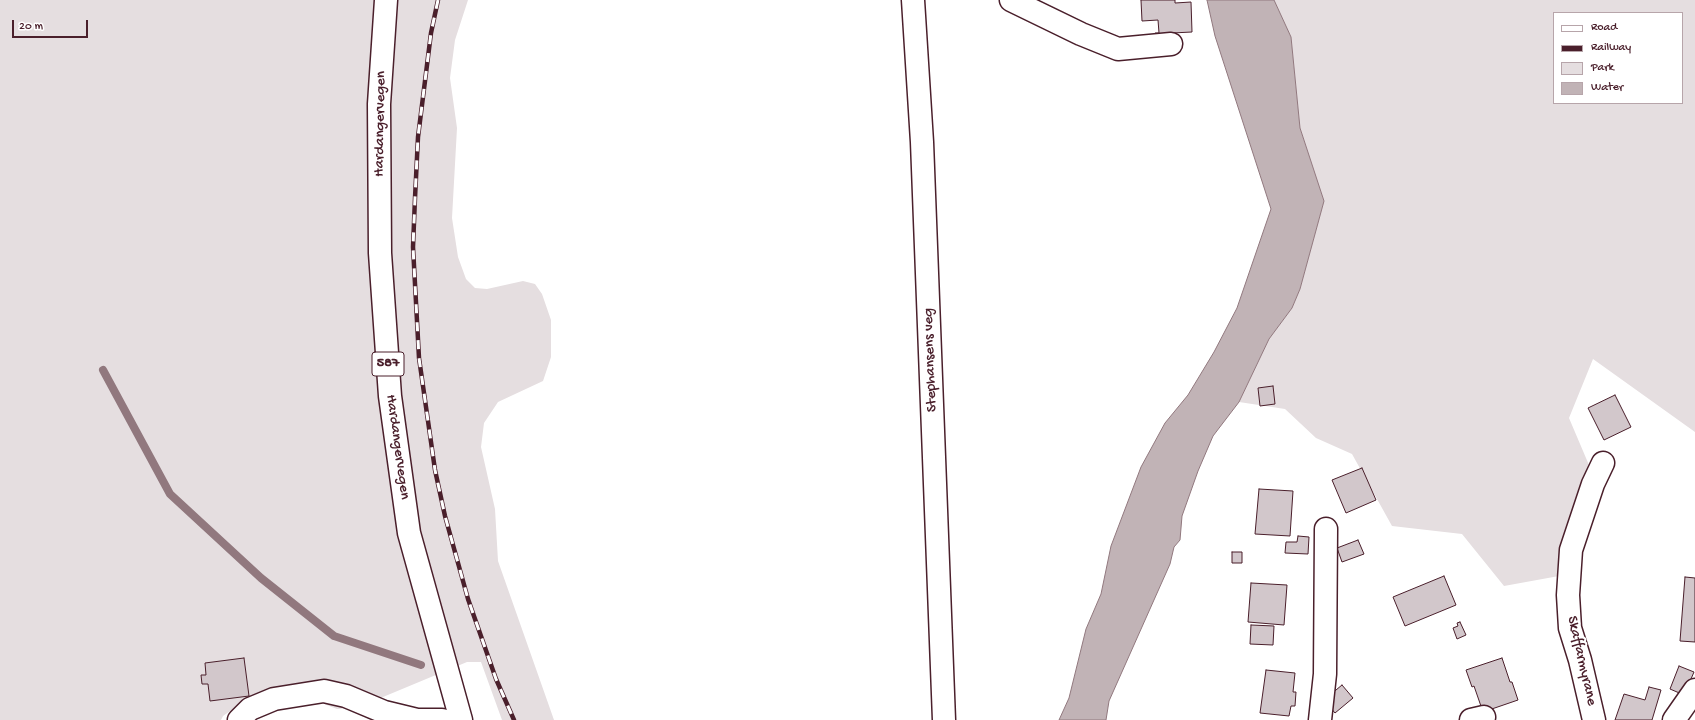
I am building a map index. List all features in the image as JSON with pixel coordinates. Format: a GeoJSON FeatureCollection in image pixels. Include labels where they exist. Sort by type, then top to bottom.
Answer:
{"type":"FeatureCollection","features":[{"type":"Feature","properties":{"kind":"street","name":"Hardangervegen"},"geometry":{"type":"LineString","coordinates":[[386,0],[379,104],[380,253],[390,396],[409,533],[461,720]]}},
{"type":"Feature","properties":{"kind":"street","name":"Stephansens veg"},"geometry":{"type":"LineString","coordinates":[[914,0],[922,142],[944,720]]}},
{"type":"Feature","properties":{"kind":"street"},"geometry":{"type":"LineString","coordinates":[[1011,0],[1081,34],[1118,49],[1171,44]]}},
{"type":"Feature","properties":{"kind":"street","name":"Skaffarmyrane"},"geometry":{"type":"LineString","coordinates":[[1594,720],[1580,660],[1570,628],[1568,595],[1571,550],[1593,484],[1603,463]]}},
{"type":"Feature","properties":{"kind":"street"},"geometry":{"type":"LineString","coordinates":[[1320,720],[1325,674],[1326,529]]}},
{"type":"Feature","properties":{"kind":"street"},"geometry":{"type":"LineString","coordinates":[[1674,720],[1695,690]]}},
{"type":"Feature","properties":{"kind":"street"},"geometry":{"type":"LineString","coordinates":[[239,720],[250,709],[274,699],[324,691],[346,696],[384,712],[417,720],[442,720]]}},
{"type":"Feature","properties":{"kind":"green space"},"geometry":{"type":"Polygon","coordinates":[[[0,0],[468,0],[455,40],[450,78],[457,128],[452,218],[458,257],[466,279],[475,288],[487,289],[523,281],[535,284],[542,294],[551,320],[551,357],[543,381],[498,402],[484,423],[481,447],[495,509],[498,561],[554,720],[502,720],[481,662],[467,662],[383,697],[349,708],[337,709],[319,702],[267,697],[233,709],[223,716],[221,720],[0,720],[0,0]]]}},
{"type":"Feature","properties":{"kind":"green space"},"geometry":{"type":"Polygon","coordinates":[[[1274,0],[1695,0],[1695,432],[1593,359],[1569,418],[1600,491],[1570,574],[1504,586],[1462,534],[1392,526],[1352,454],[1316,438],[1285,409],[1239,402],[1269,339],[1292,308],[1300,289],[1324,201],[1300,128],[1291,37],[1274,0]]]}},
{"type":"Feature","properties":{"kind":"water"},"geometry":{"type":"Polygon","coordinates":[[[1207,0],[1274,0],[1291,37],[1300,128],[1324,201],[1300,289],[1292,308],[1269,339],[1239,402],[1213,436],[1198,471],[1182,516],[1180,540],[1174,547],[1170,564],[1109,701],[1106,720],[1059,720],[1069,698],[1086,629],[1101,594],[1111,546],[1141,467],[1165,423],[1188,395],[1214,352],[1237,308],[1271,209],[1215,36],[1207,0]]]}},
{"type":"Feature","properties":{"kind":"building"},"geometry":{"type":"Polygon","coordinates":[[[1141,0],[1175,0],[1175,3],[1191,2],[1192,32],[1172,33],[1172,37],[1156,38],[1155,33],[1159,33],[1158,20],[1142,21],[1141,0]]]}},
{"type":"Feature","properties":{"kind":"building"},"geometry":{"type":"Polygon","coordinates":[[[1273,386],[1275,404],[1260,406],[1258,388],[1273,386]]]}},
{"type":"Feature","properties":{"kind":"building"},"geometry":{"type":"Polygon","coordinates":[[[1615,395],[1631,427],[1604,440],[1588,408],[1615,395]]]}},
{"type":"Feature","properties":{"kind":"building"},"geometry":{"type":"Polygon","coordinates":[[[1362,468],[1376,500],[1346,513],[1332,480],[1362,468]]]}},
{"type":"Feature","properties":{"kind":"building"},"geometry":{"type":"Polygon","coordinates":[[[1259,489],[1293,491],[1290,536],[1255,534],[1259,489]]]}},
{"type":"Feature","properties":{"kind":"building"},"geometry":{"type":"Polygon","coordinates":[[[1298,536],[1309,537],[1308,554],[1285,553],[1286,542],[1297,542],[1298,536]]]}},
{"type":"Feature","properties":{"kind":"building"},"geometry":{"type":"Polygon","coordinates":[[[1358,540],[1364,554],[1342,562],[1337,548],[1358,540]]]}},
{"type":"Feature","properties":{"kind":"building"},"geometry":{"type":"Polygon","coordinates":[[[1232,552],[1242,552],[1242,563],[1232,563],[1232,552]]]}},
{"type":"Feature","properties":{"kind":"building"},"geometry":{"type":"Polygon","coordinates":[[[1444,576],[1456,605],[1405,626],[1393,597],[1444,576]]]}},
{"type":"Feature","properties":{"kind":"building"},"geometry":{"type":"Polygon","coordinates":[[[1685,577],[1695,578],[1695,642],[1680,641],[1685,577]]]}},
{"type":"Feature","properties":{"kind":"building"},"geometry":{"type":"Polygon","coordinates":[[[1251,583],[1287,585],[1284,625],[1248,622],[1251,583]]]}},
{"type":"Feature","properties":{"kind":"building"},"geometry":{"type":"Polygon","coordinates":[[[1460,622],[1466,635],[1457,639],[1453,628],[1458,626],[1457,623],[1460,622]]]}},
{"type":"Feature","properties":{"kind":"building"},"geometry":{"type":"Polygon","coordinates":[[[1251,625],[1274,626],[1273,645],[1250,644],[1251,625]]]}},
{"type":"Feature","properties":{"kind":"building"},"geometry":{"type":"Polygon","coordinates":[[[244,658],[249,696],[210,701],[208,684],[202,684],[201,675],[206,675],[205,663],[244,658]]]}},
{"type":"Feature","properties":{"kind":"building"},"geometry":{"type":"Polygon","coordinates":[[[1502,658],[1518,700],[1483,712],[1474,686],[1472,687],[1466,670],[1502,658]]]}},
{"type":"Feature","properties":{"kind":"building"},"geometry":{"type":"Polygon","coordinates":[[[1679,666],[1694,672],[1684,695],[1670,689],[1679,666]]]}},
{"type":"Feature","properties":{"kind":"building"},"geometry":{"type":"Polygon","coordinates":[[[1266,670],[1295,673],[1293,692],[1296,692],[1295,706],[1291,706],[1289,716],[1260,713],[1266,670]]]}},
{"type":"Feature","properties":{"kind":"building"},"geometry":{"type":"Polygon","coordinates":[[[1342,685],[1353,698],[1335,713],[1324,700],[1342,685]]]}},
{"type":"Feature","properties":{"kind":"building"},"geometry":{"type":"Polygon","coordinates":[[[1649,687],[1661,690],[1652,720],[1615,720],[1624,694],[1645,700],[1649,687]]]}},
{"type":"Feature","properties":{"kind":"waterway"},"geometry":{"type":"LineString","coordinates":[[103,370],[170,494],[261,578],[334,636],[421,665]]}},
{"type":"Feature","properties":{"kind":"railway"},"geometry":{"type":"LineString","coordinates":[[438,0],[431,33],[418,137],[413,247],[419,358],[435,470],[445,516],[468,599],[496,679],[514,720]]}}]}
